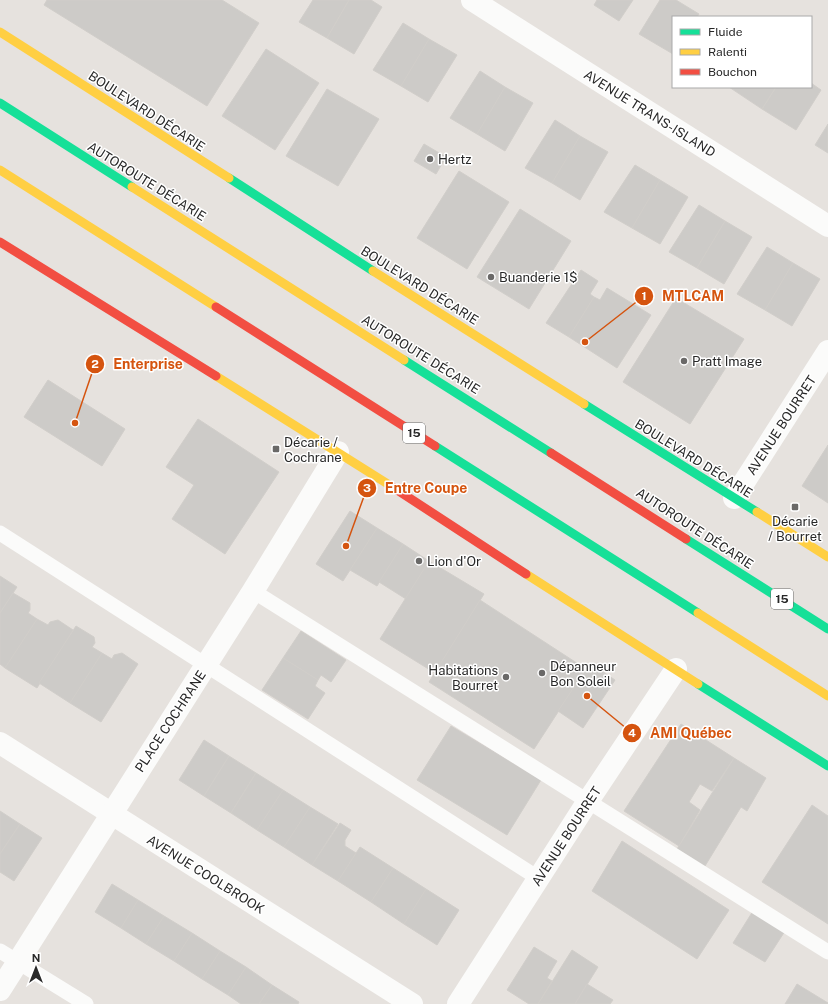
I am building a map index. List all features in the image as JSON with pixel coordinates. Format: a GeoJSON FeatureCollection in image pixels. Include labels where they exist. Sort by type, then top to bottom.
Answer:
{"type":"FeatureCollection","features":[{"type":"Feature","properties":{"kind":"main road","name":"BOULEVARD DÉCARIE"},"geometry":{"type":"LineString","coordinates":[[0,32],[464,329],[828,557]]}},
{"type":"Feature","properties":{"kind":"main road","name":"AUTOROUTE DÉCARIE"},"geometry":{"type":"LineString","coordinates":[[0,103],[828,629]]}},
{"type":"Feature","properties":{"kind":"main road","name":"15"},"geometry":{"type":"LineString","coordinates":[[0,170],[828,696]]}},
{"type":"Feature","properties":{"kind":"main road"},"geometry":{"type":"LineString","coordinates":[[0,243],[338,452],[828,766]]}},
{"type":"Feature","properties":{"kind":"street","name":"AVENUE TRANS-ISLAND"},"geometry":{"type":"LineString","coordinates":[[472,0],[828,226]]}},
{"type":"Feature","properties":{"kind":"street","name":"AVENUE BOURRET"},"geometry":{"type":"LineString","coordinates":[[734,498],[828,351]]}},
{"type":"Feature","properties":{"kind":"street","name":"PLACE COCHRANE"},"geometry":{"type":"LineString","coordinates":[[0,990],[9,956],[111,814],[254,591],[338,452]]}},
{"type":"Feature","properties":{"kind":"street","name":"AVENUE BOURRET"},"geometry":{"type":"LineString","coordinates":[[458,1004],[588,801],[676,669]]}},
{"type":"Feature","properties":{"kind":"street","name":"AVENUE COOLBROOK"},"geometry":{"type":"LineString","coordinates":[[0,743],[412,1004]]}},
{"type":"Feature","properties":{"kind":"lane"},"geometry":{"type":"LineString","coordinates":[[0,533],[538,878]]}},
{"type":"Feature","properties":{"kind":"lane"},"geometry":{"type":"LineString","coordinates":[[254,591],[828,952]]}},
{"type":"Feature","properties":{"kind":"lane"},"geometry":{"type":"LineString","coordinates":[[9,956],[86,1004]]}},
{"type":"Feature","properties":{"kind":"building"},"geometry":{"type":"Polygon","coordinates":[[[47,0],[222,0],[259,23],[207,106],[44,5],[47,0]]]}},
{"type":"Feature","properties":{"kind":"building"},"geometry":{"type":"Polygon","coordinates":[[[313,0],[349,0],[327,38],[299,22],[313,0]]]}},
{"type":"Feature","properties":{"kind":"building"},"geometry":{"type":"Polygon","coordinates":[[[349,0],[371,0],[382,7],[354,54],[327,38],[349,0]]]}},
{"type":"Feature","properties":{"kind":"building"},"geometry":{"type":"Polygon","coordinates":[[[597,0],[633,0],[619,21],[594,5],[597,0]]]}},
{"type":"Feature","properties":{"kind":"building"},"geometry":{"type":"Polygon","coordinates":[[[660,0],[676,0],[699,14],[698,16],[672,16],[672,53],[639,34],[660,0]]]}},
{"type":"Feature","properties":{"kind":"building"},"geometry":{"type":"Polygon","coordinates":[[[403,23],[429,39],[401,86],[373,70],[403,23]]]}},
{"type":"Feature","properties":{"kind":"building"},"geometry":{"type":"Polygon","coordinates":[[[429,39],[457,55],[428,102],[401,86],[429,39]]]}},
{"type":"Feature","properties":{"kind":"building"},"geometry":{"type":"Polygon","coordinates":[[[266,49],[319,83],[275,150],[222,116],[266,49]]]}},
{"type":"Feature","properties":{"kind":"building"},"geometry":{"type":"Polygon","coordinates":[[[480,71],[505,87],[477,134],[450,118],[480,71]]]}},
{"type":"Feature","properties":{"kind":"building"},"geometry":{"type":"Polygon","coordinates":[[[812,84],[821,90],[796,130],[762,109],[775,88],[812,88],[812,84]]]}},
{"type":"Feature","properties":{"kind":"building"},"geometry":{"type":"Polygon","coordinates":[[[505,87],[533,103],[505,151],[477,134],[505,87]]]}},
{"type":"Feature","properties":{"kind":"building"},"geometry":{"type":"Polygon","coordinates":[[[730,88],[775,88],[762,109],[730,88]]]}},
{"type":"Feature","properties":{"kind":"building"},"geometry":{"type":"Polygon","coordinates":[[[327,89],[379,119],[338,186],[286,156],[327,89]]]}},
{"type":"Feature","properties":{"kind":"building"},"geometry":{"type":"Polygon","coordinates":[[[555,120],[580,136],[552,183],[525,168],[555,120]]]}},
{"type":"Feature","properties":{"kind":"building"},"geometry":{"type":"Polygon","coordinates":[[[828,124],[828,153],[815,145],[828,124]]]}},
{"type":"Feature","properties":{"kind":"building"},"geometry":{"type":"Polygon","coordinates":[[[580,136],[608,152],[580,200],[552,183],[580,136]]]}},
{"type":"Feature","properties":{"kind":"building","name":"Hertz"},"geometry":{"type":"Polygon","coordinates":[[[424,144],[446,157],[436,174],[414,161],[424,144]]]}},
{"type":"Feature","properties":{"kind":"building"},"geometry":{"type":"Polygon","coordinates":[[[635,165],[660,180],[632,228],[604,212],[635,165]]]}},
{"type":"Feature","properties":{"kind":"building"},"geometry":{"type":"Polygon","coordinates":[[[459,171],[509,202],[467,269],[417,238],[459,171]]]}},
{"type":"Feature","properties":{"kind":"building"},"geometry":{"type":"Polygon","coordinates":[[[660,180],[688,197],[660,244],[632,228],[660,180]]]}},
{"type":"Feature","properties":{"kind":"building"},"geometry":{"type":"Polygon","coordinates":[[[699,205],[725,221],[697,268],[669,252],[699,205]]]}},
{"type":"Feature","properties":{"kind":"building"},"geometry":{"type":"Polygon","coordinates":[[[520,209],[571,241],[529,309],[477,277],[520,209]]]}},
{"type":"Feature","properties":{"kind":"building"},"geometry":{"type":"Polygon","coordinates":[[[725,221],[752,237],[724,284],[697,268],[725,221]]]}},
{"type":"Feature","properties":{"kind":"building"},"geometry":{"type":"Polygon","coordinates":[[[767,247],[793,263],[765,310],[737,294],[767,247]]]}},
{"type":"Feature","properties":{"kind":"building"},"geometry":{"type":"Polygon","coordinates":[[[793,263],[820,279],[792,326],[765,310],[793,263]]]}},
{"type":"Feature","properties":{"kind":"building"},"geometry":{"type":"Polygon","coordinates":[[[581,270],[598,281],[590,294],[594,297],[569,337],[546,323],[581,270]]]}},
{"type":"Feature","properties":{"kind":"building"},"geometry":{"type":"Polygon","coordinates":[[[607,288],[651,315],[617,368],[569,337],[594,297],[600,300],[607,288]]]}},
{"type":"Feature","properties":{"kind":"building","name":"Pratt Image"},"geometry":{"type":"Polygon","coordinates":[[[676,298],[744,339],[690,424],[623,382],[676,298]]]}},
{"type":"Feature","properties":{"kind":"building"},"geometry":{"type":"Polygon","coordinates":[[[48,380],[125,429],[102,466],[24,417],[48,380]]]}},
{"type":"Feature","properties":{"kind":"building"},"geometry":{"type":"Polygon","coordinates":[[[198,419],[279,472],[225,554],[172,519],[194,485],[166,467],[198,419]]]}},
{"type":"Feature","properties":{"kind":"building"},"geometry":{"type":"Polygon","coordinates":[[[828,445],[828,503],[802,486],[828,445]]]}},
{"type":"Feature","properties":{"kind":"building"},"geometry":{"type":"Polygon","coordinates":[[[350,511],[377,528],[343,581],[316,564],[350,511]]]}},
{"type":"Feature","properties":{"kind":"building"},"geometry":{"type":"Polygon","coordinates":[[[377,528],[403,544],[377,586],[350,570],[377,528]]]}},
{"type":"Feature","properties":{"kind":"building"},"geometry":{"type":"Polygon","coordinates":[[[403,544],[429,561],[406,599],[379,582],[403,544]]]}},
{"type":"Feature","properties":{"kind":"building"},"geometry":{"type":"Polygon","coordinates":[[[429,561],[484,594],[435,673],[380,639],[429,561]]]}},
{"type":"Feature","properties":{"kind":"building"},"geometry":{"type":"Polygon","coordinates":[[[0,576],[17,587],[0,613],[0,576]]]}},
{"type":"Feature","properties":{"kind":"building"},"geometry":{"type":"Polygon","coordinates":[[[13,593],[30,603],[30,610],[28,613],[37,619],[5,668],[0,664],[0,613],[13,593]]]}},
{"type":"Feature","properties":{"kind":"building","name":"Habitations Bourret"},"geometry":{"type":"Polygon","coordinates":[[[480,600],[586,669],[534,749],[429,682],[480,600]]]}},
{"type":"Feature","properties":{"kind":"building"},"geometry":{"type":"Polygon","coordinates":[[[37,619],[48,625],[50,622],[58,620],[73,630],[37,688],[5,668],[37,619]]]}},
{"type":"Feature","properties":{"kind":"building"},"geometry":{"type":"Polygon","coordinates":[[[76,626],[94,637],[95,643],[92,647],[102,653],[70,703],[39,683],[76,626]]]}},
{"type":"Feature","properties":{"kind":"building"},"geometry":{"type":"Polygon","coordinates":[[[301,631],[346,660],[331,682],[321,675],[318,680],[283,658],[301,631]]]}},
{"type":"Feature","properties":{"kind":"building"},"geometry":{"type":"Polygon","coordinates":[[[102,653],[112,659],[114,655],[122,653],[138,664],[101,722],[70,703],[102,653]]]}},
{"type":"Feature","properties":{"kind":"building"},"geometry":{"type":"Polygon","coordinates":[[[283,658],[318,680],[315,686],[325,693],[308,719],[262,690],[283,658]]]}},
{"type":"Feature","properties":{"kind":"building"},"geometry":{"type":"Polygon","coordinates":[[[590,663],[615,680],[583,728],[558,711],[590,663]]]}},
{"type":"Feature","properties":{"kind":"building"},"geometry":{"type":"Polygon","coordinates":[[[681,724],[734,758],[712,791],[700,784],[689,802],[700,810],[679,846],[624,811],[681,724]]]}},
{"type":"Feature","properties":{"kind":"building"},"geometry":{"type":"Polygon","coordinates":[[[451,726],[541,780],[507,835],[417,780],[451,726]]]}},
{"type":"Feature","properties":{"kind":"building"},"geometry":{"type":"Polygon","coordinates":[[[204,740],[229,756],[204,796],[179,780],[204,740]]]}},
{"type":"Feature","properties":{"kind":"building"},"geometry":{"type":"Polygon","coordinates":[[[229,756],[256,773],[231,813],[204,796],[229,756]]]}},
{"type":"Feature","properties":{"kind":"building"},"geometry":{"type":"Polygon","coordinates":[[[734,758],[766,778],[747,811],[741,807],[705,866],[677,849],[734,758]]]}},
{"type":"Feature","properties":{"kind":"building"},"geometry":{"type":"Polygon","coordinates":[[[256,773],[283,790],[257,830],[231,813],[256,773]]]}},
{"type":"Feature","properties":{"kind":"building"},"geometry":{"type":"Polygon","coordinates":[[[283,790],[310,807],[284,847],[257,830],[283,790]]]}},
{"type":"Feature","properties":{"kind":"building"},"geometry":{"type":"Polygon","coordinates":[[[812,805],[828,816],[828,924],[762,882],[812,805]]]}},
{"type":"Feature","properties":{"kind":"building"},"geometry":{"type":"Polygon","coordinates":[[[310,807],[338,824],[312,865],[284,847],[310,807]]]}},
{"type":"Feature","properties":{"kind":"building"},"geometry":{"type":"Polygon","coordinates":[[[0,811],[20,824],[0,854],[0,811]]]}},
{"type":"Feature","properties":{"kind":"building"},"geometry":{"type":"Polygon","coordinates":[[[340,823],[351,830],[345,840],[345,846],[356,853],[338,881],[312,865],[340,823]]]}},
{"type":"Feature","properties":{"kind":"building"},"geometry":{"type":"Polygon","coordinates":[[[20,824],[42,838],[14,881],[0,872],[0,854],[20,824]]]}},
{"type":"Feature","properties":{"kind":"building"},"geometry":{"type":"Polygon","coordinates":[[[622,841],[729,910],[697,959],[592,891],[622,841]]]}},
{"type":"Feature","properties":{"kind":"building"},"geometry":{"type":"Polygon","coordinates":[[[360,847],[393,868],[371,902],[338,881],[360,847]]]}},
{"type":"Feature","properties":{"kind":"building"},"geometry":{"type":"Polygon","coordinates":[[[393,868],[426,889],[404,924],[371,902],[393,868]]]}},
{"type":"Feature","properties":{"kind":"building"},"geometry":{"type":"Polygon","coordinates":[[[112,884],[138,900],[121,928],[95,912],[112,884]]]}},
{"type":"Feature","properties":{"kind":"building"},"geometry":{"type":"Polygon","coordinates":[[[426,889],[459,910],[437,945],[404,924],[426,889]]]}},
{"type":"Feature","properties":{"kind":"building"},"geometry":{"type":"Polygon","coordinates":[[[138,900],[164,916],[146,944],[121,928],[138,900]]]}},
{"type":"Feature","properties":{"kind":"building"},"geometry":{"type":"Polygon","coordinates":[[[753,911],[785,931],[765,962],[733,943],[753,911]]]}},
{"type":"Feature","properties":{"kind":"building"},"geometry":{"type":"Polygon","coordinates":[[[164,916],[192,933],[174,961],[146,944],[164,916]]]}},
{"type":"Feature","properties":{"kind":"building"},"geometry":{"type":"Polygon","coordinates":[[[192,933],[220,951],[202,979],[174,961],[192,933]]]}},
{"type":"Feature","properties":{"kind":"building"},"geometry":{"type":"Polygon","coordinates":[[[534,947],[557,961],[547,978],[552,981],[538,1004],[529,1004],[507,990],[534,947]]]}},
{"type":"Feature","properties":{"kind":"building"},"geometry":{"type":"Polygon","coordinates":[[[572,950],[598,967],[575,1004],[538,1004],[572,950]]]}},
{"type":"Feature","properties":{"kind":"building"},"geometry":{"type":"Polygon","coordinates":[[[220,951],[246,967],[228,995],[202,979],[220,951]]]}},
{"type":"Feature","properties":{"kind":"building"},"geometry":{"type":"Polygon","coordinates":[[[246,967],[272,985],[259,1004],[241,1004],[228,995],[246,967]]]}},
{"type":"Feature","properties":{"kind":"building"},"geometry":{"type":"Polygon","coordinates":[[[587,984],[613,1000],[610,1004],[575,1004],[587,984]]]}},
{"type":"Feature","properties":{"kind":"building"},"geometry":{"type":"Polygon","coordinates":[[[797,984],[828,1003],[785,1004],[797,984]]]}},
{"type":"Feature","properties":{"kind":"building"},"geometry":{"type":"Polygon","coordinates":[[[272,985],[299,1002],[298,1004],[259,1004],[272,985]]]}},
{"type":"Feature","properties":{"kind":"traffic: fast"},"geometry":{"type":"LineString","coordinates":[[0,103],[132,187]]}},
{"type":"Feature","properties":{"kind":"traffic: fast"},"geometry":{"type":"LineString","coordinates":[[229,178],[373,271]]}},
{"type":"Feature","properties":{"kind":"traffic: fast"},"geometry":{"type":"LineString","coordinates":[[404,360],[551,453]]}},
{"type":"Feature","properties":{"kind":"traffic: fast"},"geometry":{"type":"LineString","coordinates":[[584,404],[757,512]]}},
{"type":"Feature","properties":{"kind":"traffic: fast"},"geometry":{"type":"LineString","coordinates":[[435,446],[698,613]]}},
{"type":"Feature","properties":{"kind":"traffic: fast"},"geometry":{"type":"LineString","coordinates":[[686,539],[828,629]]}},
{"type":"Feature","properties":{"kind":"traffic: fast"},"geometry":{"type":"LineString","coordinates":[[698,684],[828,766]]}},
{"type":"Feature","properties":{"kind":"traffic: slow"},"geometry":{"type":"LineString","coordinates":[[0,32],[229,178]]}},
{"type":"Feature","properties":{"kind":"traffic: slow"},"geometry":{"type":"LineString","coordinates":[[0,170],[216,307]]}},
{"type":"Feature","properties":{"kind":"traffic: slow"},"geometry":{"type":"LineString","coordinates":[[132,187],[404,360]]}},
{"type":"Feature","properties":{"kind":"traffic: slow"},"geometry":{"type":"LineString","coordinates":[[373,271],[584,404]]}},
{"type":"Feature","properties":{"kind":"traffic: slow"},"geometry":{"type":"LineString","coordinates":[[216,376],[391,486]]}},
{"type":"Feature","properties":{"kind":"traffic: slow"},"geometry":{"type":"LineString","coordinates":[[757,512],[828,557]]}},
{"type":"Feature","properties":{"kind":"traffic: slow"},"geometry":{"type":"LineString","coordinates":[[526,574],[698,684]]}},
{"type":"Feature","properties":{"kind":"traffic: slow"},"geometry":{"type":"LineString","coordinates":[[698,613],[828,696]]}},
{"type":"Feature","properties":{"kind":"traffic: jam"},"geometry":{"type":"LineString","coordinates":[[0,242],[216,376]]}},
{"type":"Feature","properties":{"kind":"traffic: jam"},"geometry":{"type":"LineString","coordinates":[[216,307],[435,446]]}},
{"type":"Feature","properties":{"kind":"traffic: jam"},"geometry":{"type":"LineString","coordinates":[[551,453],[686,539]]}},
{"type":"Feature","properties":{"kind":"traffic: jam"},"geometry":{"type":"LineString","coordinates":[[391,486],[526,574]]}},
{"type":"Feature","properties":{"kind":"place","name":"Hertz"},"geometry":{"type":"Point","coordinates":[430,159]}},
{"type":"Feature","properties":{"kind":"place","name":"Buanderie 1$"},"geometry":{"type":"Point","coordinates":[491,277]}},
{"type":"Feature","properties":{"kind":"place","name":"MTLCAM"},"geometry":{"type":"Point","coordinates":[585,342]}},
{"type":"Feature","properties":{"kind":"place","name":"Pratt Image"},"geometry":{"type":"Point","coordinates":[684,361]}},
{"type":"Feature","properties":{"kind":"place","name":"Enterprise"},"geometry":{"type":"Point","coordinates":[75,423]}},
{"type":"Feature","properties":{"kind":"place","name":"Décarie / Cochrane"},"geometry":{"type":"Point","coordinates":[276,449]}},
{"type":"Feature","properties":{"kind":"place","name":"Décarie / Bourret"},"geometry":{"type":"Point","coordinates":[795,507]}},
{"type":"Feature","properties":{"kind":"place","name":"Entre Coupe"},"geometry":{"type":"Point","coordinates":[346,546]}},
{"type":"Feature","properties":{"kind":"place","name":"Lion d'Or"},"geometry":{"type":"Point","coordinates":[419,561]}},
{"type":"Feature","properties":{"kind":"place","name":"Dépanneur Bon Soleil"},"geometry":{"type":"Point","coordinates":[542,673]}},
{"type":"Feature","properties":{"kind":"place","name":"Habitations Bourret"},"geometry":{"type":"Point","coordinates":[506,677]}},
{"type":"Feature","properties":{"kind":"place","name":"AMI Québec"},"geometry":{"type":"Point","coordinates":[587,696]}}]}
